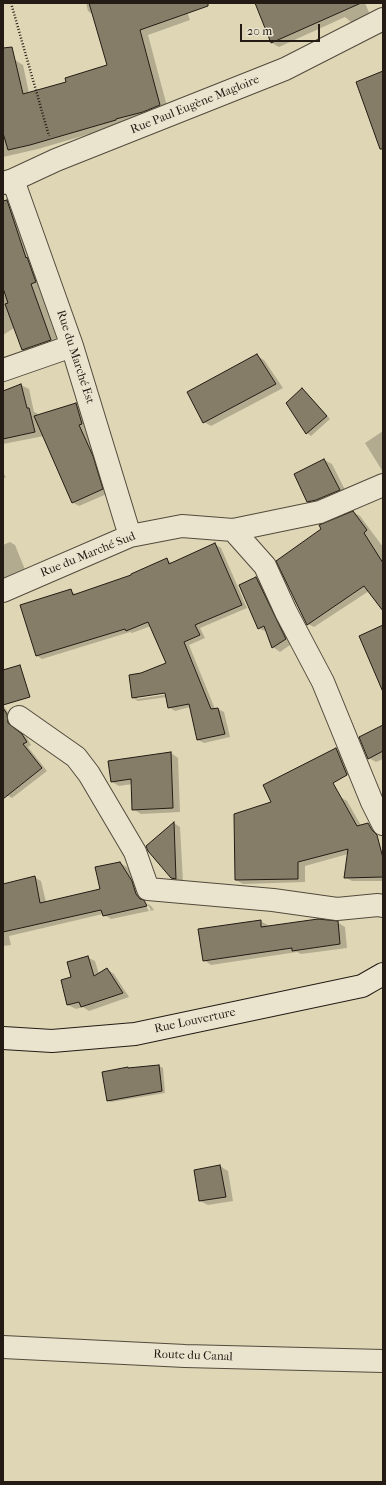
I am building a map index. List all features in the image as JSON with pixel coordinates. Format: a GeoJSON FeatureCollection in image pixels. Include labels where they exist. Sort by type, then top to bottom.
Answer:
{"type":"FeatureCollection","features":[{"type":"Feature","properties":{"kind":"street","name":"Rue Paul Eugène Magloire"},"geometry":{"type":"LineString","coordinates":[[8,182],[56,160],[285,69],[383,19]]}},
{"type":"Feature","properties":{"kind":"street","name":"Rue du Marché Est"},"geometry":{"type":"LineString","coordinates":[[8,182],[72,346],[130,536]]}},
{"type":"Feature","properties":{"kind":"street"},"geometry":{"type":"LineString","coordinates":[[3,370],[72,346]]}},
{"type":"Feature","properties":{"kind":"street","name":"Rue du Marché Sud"},"geometry":{"type":"LineString","coordinates":[[3,590],[130,536],[182,526],[233,530],[320,512],[383,485]]}},
{"type":"Feature","properties":{"kind":"street"},"geometry":{"type":"LineString","coordinates":[[233,530],[265,566],[286,612],[323,682],[372,802],[383,824]]}},
{"type":"Feature","properties":{"kind":"street"},"geometry":{"type":"LineString","coordinates":[[18,717],[76,757],[89,774],[135,852],[148,889],[273,900],[337,909],[378,905],[383,906]]}},
{"type":"Feature","properties":{"kind":"street","name":"Rue Louverture"},"geometry":{"type":"LineString","coordinates":[[3,1038],[52,1041],[135,1034],[362,986],[383,974]]}},
{"type":"Feature","properties":{"kind":"street","name":"Route du Canal"},"geometry":{"type":"LineString","coordinates":[[3,1347],[193,1357],[383,1361]]}},
{"type":"Feature","properties":{"kind":"path"},"geometry":{"type":"LineString","coordinates":[[11,3],[56,160]]}},
{"type":"Feature","properties":{"kind":"building"},"geometry":{"type":"Polygon","coordinates":[[[89,3],[208,3],[208,6],[140,30],[160,105],[116,120],[8,150],[3,133],[3,48],[12,47],[23,94],[66,82],[65,78],[107,65],[89,3]]]}},
{"type":"Feature","properties":{"kind":"building"},"geometry":{"type":"Polygon","coordinates":[[[255,3],[361,3],[271,43],[255,3]]]}},
{"type":"Feature","properties":{"kind":"building"},"geometry":{"type":"Polygon","coordinates":[[[383,71],[383,149],[380,149],[356,82],[383,71]]]}},
{"type":"Feature","properties":{"kind":"building"},"geometry":{"type":"Polygon","coordinates":[[[7,200],[26,258],[27,257],[36,282],[31,284],[51,340],[22,350],[5,304],[8,303],[3,288],[3,201],[7,200]]]}},
{"type":"Feature","properties":{"kind":"building"},"geometry":{"type":"Polygon","coordinates":[[[257,354],[276,384],[203,423],[187,392],[257,354]]]}},
{"type":"Feature","properties":{"kind":"building"},"geometry":{"type":"Polygon","coordinates":[[[21,384],[35,432],[3,439],[3,391],[21,384]]]}},
{"type":"Feature","properties":{"kind":"building"},"geometry":{"type":"Polygon","coordinates":[[[302,388],[327,416],[306,434],[286,403],[302,388]]]}},
{"type":"Feature","properties":{"kind":"building"},"geometry":{"type":"Polygon","coordinates":[[[76,403],[82,424],[79,425],[93,456],[103,489],[72,503],[34,416],[76,403]]]}},
{"type":"Feature","properties":{"kind":"building"},"geometry":{"type":"Polygon","coordinates":[[[324,459],[340,490],[307,502],[294,474],[324,459]]]}},
{"type":"Feature","properties":{"kind":"building"},"geometry":{"type":"Polygon","coordinates":[[[353,511],[367,530],[364,533],[383,563],[383,611],[364,586],[307,625],[276,561],[321,529],[319,525],[353,511]]]}},
{"type":"Feature","properties":{"kind":"building"},"geometry":{"type":"Polygon","coordinates":[[[215,543],[242,605],[195,625],[200,635],[184,642],[211,709],[218,708],[225,734],[197,740],[189,704],[168,708],[165,693],[132,698],[129,675],[141,673],[166,663],[148,622],[126,631],[125,629],[36,656],[20,605],[71,589],[73,595],[131,575],[167,558],[169,564],[215,543]]]}},
{"type":"Feature","properties":{"kind":"building"},"geometry":{"type":"Polygon","coordinates":[[[256,577],[286,639],[272,648],[264,626],[258,629],[239,585],[256,577]]]}},
{"type":"Feature","properties":{"kind":"building"},"geometry":{"type":"Polygon","coordinates":[[[383,625],[383,692],[359,636],[383,625]]]}},
{"type":"Feature","properties":{"kind":"building"},"geometry":{"type":"Polygon","coordinates":[[[20,665],[30,697],[3,705],[3,670],[20,665]]]}},
{"type":"Feature","properties":{"kind":"building"},"geometry":{"type":"Polygon","coordinates":[[[3,708],[7,714],[8,723],[22,734],[27,742],[23,744],[42,768],[3,799],[3,708]]]}},
{"type":"Feature","properties":{"kind":"building"},"geometry":{"type":"Polygon","coordinates":[[[383,725],[383,751],[368,759],[359,737],[383,725]]]}},
{"type":"Feature","properties":{"kind":"building"},"geometry":{"type":"Polygon","coordinates":[[[336,748],[347,775],[333,783],[357,826],[368,823],[377,835],[383,858],[383,877],[344,878],[348,849],[298,862],[298,879],[235,880],[234,814],[271,802],[263,785],[336,748]]]}},
{"type":"Feature","properties":{"kind":"building"},"geometry":{"type":"Polygon","coordinates":[[[171,752],[173,808],[132,810],[131,779],[111,782],[108,761],[171,752]]]}},
{"type":"Feature","properties":{"kind":"building"},"geometry":{"type":"Polygon","coordinates":[[[174,822],[176,879],[171,878],[148,851],[146,846],[174,822]]]}},
{"type":"Feature","properties":{"kind":"building"},"geometry":{"type":"Polygon","coordinates":[[[120,862],[132,881],[136,894],[140,899],[144,900],[147,906],[103,916],[101,910],[3,932],[3,884],[35,876],[40,903],[100,889],[95,867],[120,862]]]}},
{"type":"Feature","properties":{"kind":"building"},"geometry":{"type":"Polygon","coordinates":[[[318,919],[338,921],[340,944],[292,951],[292,948],[203,961],[198,929],[261,920],[261,927],[318,919]]]}},
{"type":"Feature","properties":{"kind":"building"},"geometry":{"type":"Polygon","coordinates":[[[88,956],[94,976],[107,968],[123,993],[81,1007],[79,1002],[67,1005],[61,980],[71,977],[67,962],[88,956]]]}},
{"type":"Feature","properties":{"kind":"building"},"geometry":{"type":"Polygon","coordinates":[[[159,1065],[162,1091],[107,1101],[102,1072],[128,1067],[159,1065]]]}},
{"type":"Feature","properties":{"kind":"building"},"geometry":{"type":"Polygon","coordinates":[[[220,1165],[226,1197],[199,1201],[194,1170],[220,1165]]]}}]}
